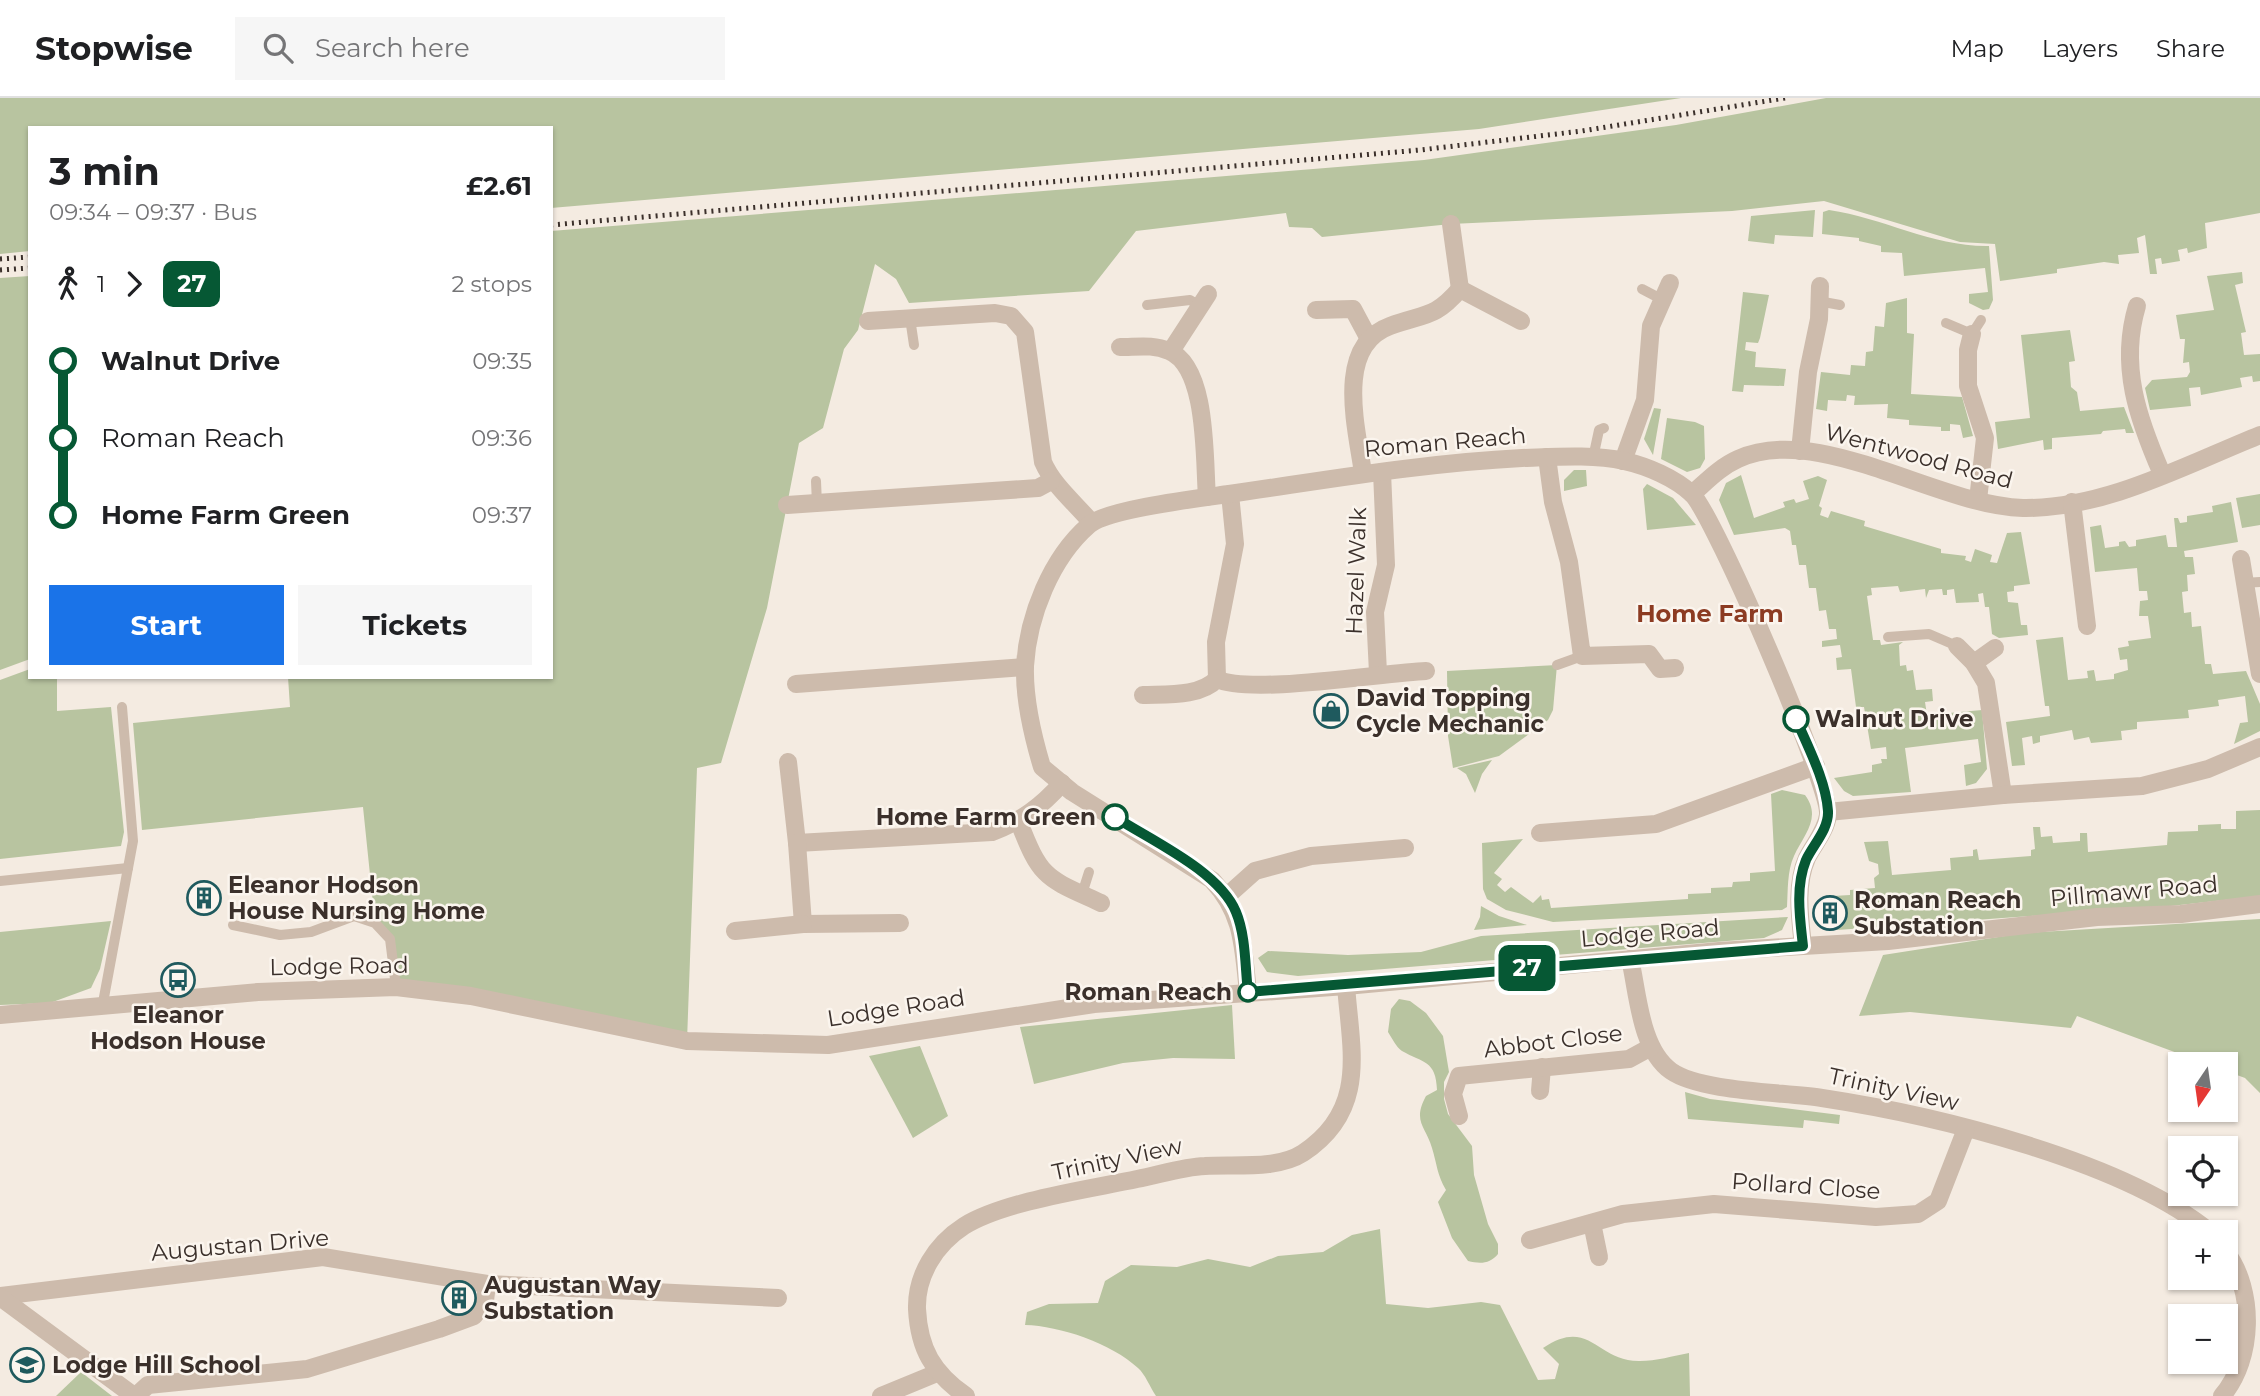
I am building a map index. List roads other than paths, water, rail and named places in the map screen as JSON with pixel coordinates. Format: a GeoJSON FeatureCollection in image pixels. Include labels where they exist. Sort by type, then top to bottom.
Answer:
{"type":"FeatureCollection","features":[{"type":"Feature","properties":{"kind":"street"},"geometry":{"type":"LineString","coordinates":[[1451,224],[1460,289]]}},
{"type":"Feature","properties":{"kind":"street"},"geometry":{"type":"LineString","coordinates":[[1623,461],[1645,400],[1651,326],[1670,283]]}},
{"type":"Feature","properties":{"kind":"street"},"geometry":{"type":"LineString","coordinates":[[1460,289],[1521,322]]}},
{"type":"Feature","properties":{"kind":"street"},"geometry":{"type":"LineString","coordinates":[[1363,473],[1353,393],[1355,370],[1369,339],[1392,325],[1439,310],[1460,289]]}},
{"type":"Feature","properties":{"kind":"street"},"geometry":{"type":"LineString","coordinates":[[1800,451],[1808,372],[1819,319],[1819,294]]}},
{"type":"Feature","properties":{"kind":"street"},"geometry":{"type":"LineString","coordinates":[[1171,351],[1204,300]]}},
{"type":"Feature","properties":{"kind":"street"},"geometry":{"type":"LineString","coordinates":[[2137,306],[2131,324],[2130,385],[2143,430],[2162,474]]}},
{"type":"Feature","properties":{"kind":"street"},"geometry":{"type":"LineString","coordinates":[[1316,310],[1353,309],[1369,339]]}},
{"type":"Feature","properties":{"kind":"street"},"geometry":{"type":"LineString","coordinates":[[868,321],[995,313],[1011,316],[1025,332],[1039,443],[1051,481],[1064,490],[1091,523],[1054,567],[1031,630],[1025,667],[1042,767],[1062,783],[1212,880],[1227,896],[1237,914],[1248,992]]}},
{"type":"Feature","properties":{"kind":"street"},"geometry":{"type":"LineString","coordinates":[[1977,327],[1968,350],[1968,386],[1985,438],[1978,500]]}},
{"type":"Feature","properties":{"kind":"street"},"geometry":{"type":"LineString","coordinates":[[1120,347],[1154,346],[1171,351],[1186,363],[1196,381],[1207,497]]}},
{"type":"Feature","properties":{"kind":"street","name":"Wentwood Road"},"geometry":{"type":"LineString","coordinates":[[1692,494],[1717,472],[1739,458],[1768,450],[1800,451],[1842,458],[1978,500],[2022,508],[2109,496],[2260,435]]}},
{"type":"Feature","properties":{"kind":"street"},"geometry":{"type":"LineString","coordinates":[[1547,457],[1553,502],[1569,562],[1582,656],[1649,654],[1660,669],[1675,668]]}},
{"type":"Feature","properties":{"kind":"street","name":"Roman Reach"},"geometry":{"type":"LineString","coordinates":[[1091,523],[1158,504],[1452,461],[1593,458],[1623,461],[1670,479],[1692,494],[1718,536],[1816,766],[1828,813]]}},
{"type":"Feature","properties":{"kind":"street","name":"Hazel Walk"},"geometry":{"type":"LineString","coordinates":[[1378,673],[1375,612],[1386,565],[1382,472]]}},
{"type":"Feature","properties":{"kind":"street"},"geometry":{"type":"LineString","coordinates":[[787,505],[1038,488],[1051,481]]}},
{"type":"Feature","properties":{"kind":"street"},"geometry":{"type":"LineString","coordinates":[[1143,695],[1196,690],[1209,687],[1217,679],[1216,642],[1235,544],[1230,494]]}},
{"type":"Feature","properties":{"kind":"street"},"geometry":{"type":"LineString","coordinates":[[2072,502],[2087,626]]}},
{"type":"Feature","properties":{"kind":"street"},"geometry":{"type":"LineString","coordinates":[[2241,559],[2252,582],[2260,674]]}},
{"type":"Feature","properties":{"kind":"street"},"geometry":{"type":"LineString","coordinates":[[1957,646],[1974,663],[1986,683],[2003,795]]}},
{"type":"Feature","properties":{"kind":"street"},"geometry":{"type":"LineString","coordinates":[[1974,663],[1995,648]]}},
{"type":"Feature","properties":{"kind":"street"},"geometry":{"type":"LineString","coordinates":[[796,684],[1025,667]]}},
{"type":"Feature","properties":{"kind":"street"},"geometry":{"type":"LineString","coordinates":[[1217,679],[1227,684],[1266,684],[1426,671]]}},
{"type":"Feature","properties":{"kind":"street"},"geometry":{"type":"LineString","coordinates":[[1803,946],[1799,907],[1801,882],[1806,861],[1824,830],[1828,813],[2003,795],[2142,786],[2208,769],[2260,747]]}},
{"type":"Feature","properties":{"kind":"street"},"geometry":{"type":"LineString","coordinates":[[788,762],[803,924]]}},
{"type":"Feature","properties":{"kind":"street"},"geometry":{"type":"LineString","coordinates":[[1540,833],[1656,824],[1816,766]]}},
{"type":"Feature","properties":{"kind":"street"},"geometry":{"type":"LineString","coordinates":[[797,843],[992,832],[1019,822],[1043,804],[1062,783]]}},
{"type":"Feature","properties":{"kind":"street"},"geometry":{"type":"LineString","coordinates":[[1019,822],[1030,851],[1048,878],[1101,903]]}},
{"type":"Feature","properties":{"kind":"street"},"geometry":{"type":"LineString","coordinates":[[1227,896],[1255,872],[1311,856],[1405,848]]}},
{"type":"Feature","properties":{"kind":"street","name":"Pillmawr Road"},"geometry":{"type":"LineString","coordinates":[[1803,946],[1888,941],[2097,917],[2181,914],[2260,904]]}},
{"type":"Feature","properties":{"kind":"street"},"geometry":{"type":"LineString","coordinates":[[735,931],[803,924],[900,922]]}},
{"type":"Feature","properties":{"kind":"street","name":"Lodge Road"},"geometry":{"type":"LineString","coordinates":[[0,1015],[258,992],[396,987],[471,996],[687,1041],[828,1045],[1081,1006],[1803,946]]}},
{"type":"Feature","properties":{"kind":"street","name":"Trinity View"},"geometry":{"type":"LineString","coordinates":[[1630,959],[1651,1047],[1659,1060],[1673,1072],[1699,1082],[1898,1111],[1966,1129],[2043,1151],[2101,1172],[2174,1206],[2193,1220]]}},
{"type":"Feature","properties":{"kind":"street","name":"Trinity View"},"geometry":{"type":"LineString","coordinates":[[966,1396],[937,1373],[924,1353],[918,1326],[916,1293],[925,1270],[943,1241],[966,1224],[1007,1209],[1202,1166],[1269,1162],[1302,1154],[1343,1113],[1353,1079],[1346,986]]}},
{"type":"Feature","properties":{"kind":"street","name":"Abbot Close"},"geometry":{"type":"LineString","coordinates":[[1459,1116],[1452,1094],[1459,1076],[1629,1059],[1651,1047]]}},
{"type":"Feature","properties":{"kind":"street"},"geometry":{"type":"LineString","coordinates":[[1540,1091],[1542,1067]]}},
{"type":"Feature","properties":{"kind":"street","name":"Pollard Close"},"geometry":{"type":"LineString","coordinates":[[1531,1240],[1623,1214],[1714,1204],[1876,1217],[1918,1214],[1938,1201],[1966,1129]]}},
{"type":"Feature","properties":{"kind":"street"},"geometry":{"type":"LineString","coordinates":[[1592,1223],[1599,1257]]}},
{"type":"Feature","properties":{"kind":"street","name":"Augustan Drive"},"geometry":{"type":"LineString","coordinates":[[0,1297],[323,1257],[487,1284],[778,1298]]}},
{"type":"Feature","properties":{"kind":"street"},"geometry":{"type":"LineString","coordinates":[[2222,1396],[2230,1387],[2243,1354],[2246,1314],[2243,1287],[2238,1277]]}},
{"type":"Feature","properties":{"kind":"street"},"geometry":{"type":"LineString","coordinates":[[0,1297],[135,1396],[148,1385],[307,1368],[439,1329],[474,1317],[485,1301],[487,1284]]}},
{"type":"Feature","properties":{"kind":"street"},"geometry":{"type":"LineString","coordinates":[[881,1396],[937,1373]]}},
{"type":"Feature","properties":{"kind":"lane"},"geometry":{"type":"LineString","coordinates":[[1642,289],[1663,300]]}},
{"type":"Feature","properties":{"kind":"lane"},"geometry":{"type":"LineString","coordinates":[[1819,294],[1840,305]]}},
{"type":"Feature","properties":{"kind":"lane"},"geometry":{"type":"LineString","coordinates":[[1147,305],[1204,300]]}},
{"type":"Feature","properties":{"kind":"lane"},"geometry":{"type":"LineString","coordinates":[[911,318],[914,345]]}},
{"type":"Feature","properties":{"kind":"lane"},"geometry":{"type":"LineString","coordinates":[[1946,323],[1977,327]]}},
{"type":"Feature","properties":{"kind":"lane"},"geometry":{"type":"LineString","coordinates":[[1593,458],[1599,430],[1604,428]]}},
{"type":"Feature","properties":{"kind":"lane"},"geometry":{"type":"LineString","coordinates":[[816,481],[817,503]]}},
{"type":"Feature","properties":{"kind":"lane"},"geometry":{"type":"LineString","coordinates":[[1888,637],[1929,634],[1957,646]]}},
{"type":"Feature","properties":{"kind":"lane"},"geometry":{"type":"LineString","coordinates":[[1557,665],[1582,656]]}},
{"type":"Feature","properties":{"kind":"lane"},"geometry":{"type":"LineString","coordinates":[[102,1008],[134,841],[122,707]]}},
{"type":"Feature","properties":{"kind":"lane"},"geometry":{"type":"LineString","coordinates":[[0,881],[128,868]]}},
{"type":"Feature","properties":{"kind":"lane"},"geometry":{"type":"LineString","coordinates":[[1082,894],[1089,872]]}},
{"type":"Feature","properties":{"kind":"lane"},"geometry":{"type":"LineString","coordinates":[[233,925],[280,935],[311,932],[354,916],[375,923],[390,939],[396,987]]}},
{"type":"Feature","properties":{"kind":"railway"},"geometry":{"type":"LineString","coordinates":[[553,225],[1420,150],[1582,131],[1785,98]]}},
{"type":"Feature","properties":{"kind":"railway"},"geometry":{"type":"LineString","coordinates":[[0,259],[28,257]]}},
{"type":"Feature","properties":{"kind":"railway"},"geometry":{"type":"LineString","coordinates":[[0,270],[28,268]]}},
{"type":"Feature","properties":{"kind":"place","name":"David Topping Cycle Mechanic"},"geometry":{"type":"Point","coordinates":[1331,711]}},
{"type":"Feature","properties":{"kind":"place","name":"Walnut Drive"},"geometry":{"type":"Point","coordinates":[1796,719]}},
{"type":"Feature","properties":{"kind":"place","name":"Home Farm Green"},"geometry":{"type":"Point","coordinates":[1115,817]}},
{"type":"Feature","properties":{"kind":"place","name":"Eleanor Hodson House Nursing Home"},"geometry":{"type":"Point","coordinates":[204,898]}},
{"type":"Feature","properties":{"kind":"place","name":"Roman Reach Substation"},"geometry":{"type":"Point","coordinates":[1830,913]}},
{"type":"Feature","properties":{"kind":"place","name":"Eleanor Hodson House"},"geometry":{"type":"Point","coordinates":[178,980]}},
{"type":"Feature","properties":{"kind":"place","name":"Roman Reach"},"geometry":{"type":"Point","coordinates":[1248,992]}},
{"type":"Feature","properties":{"kind":"place","name":"Augustan Way Substation"},"geometry":{"type":"Point","coordinates":[459,1298]}},
{"type":"Feature","properties":{"kind":"place","name":"Lodge Hill School"},"geometry":{"type":"Point","coordinates":[27,1365]}},
{"type":"Feature","properties":{"kind":"district","name":"Home Farm"},"geometry":{"type":"Point","coordinates":[1710,614]}}]}
